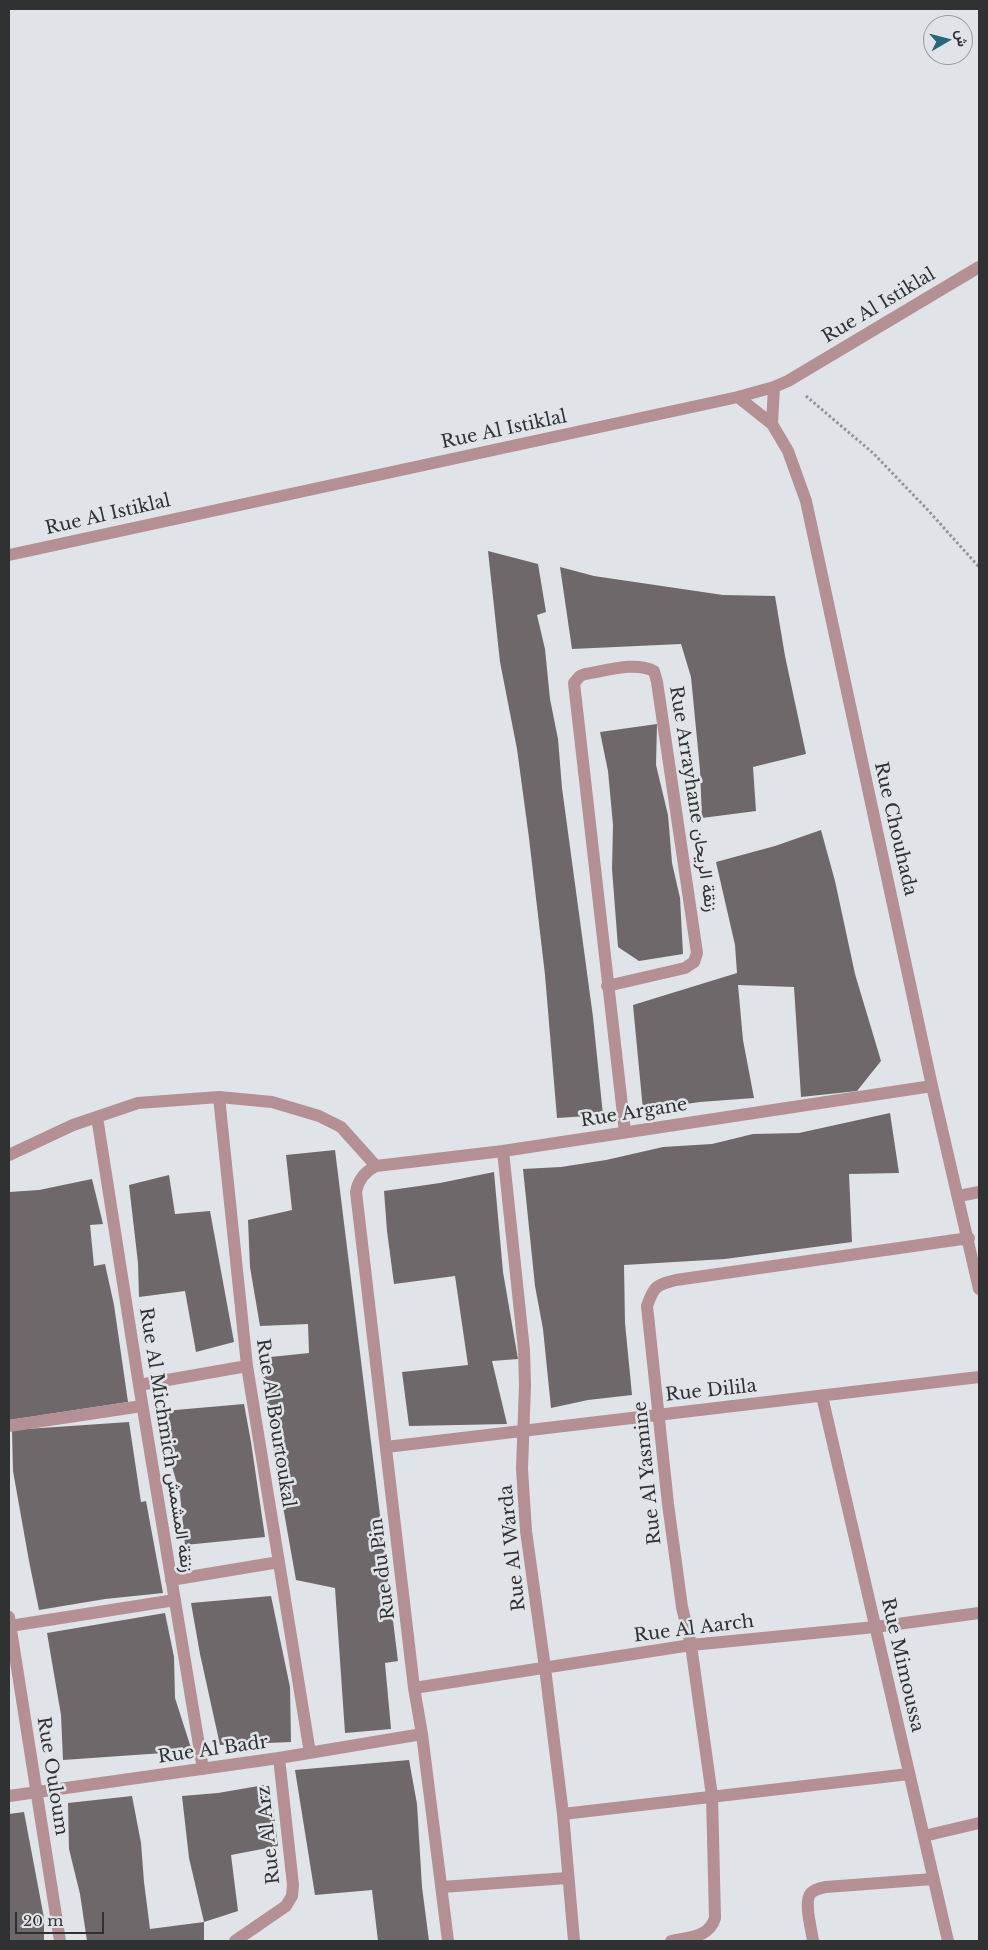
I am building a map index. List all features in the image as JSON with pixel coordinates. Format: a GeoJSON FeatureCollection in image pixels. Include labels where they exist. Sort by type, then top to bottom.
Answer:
{"type":"FeatureCollection","features":[{"type":"Feature","properties":{"kind":"street","name":"Rue Al Istiklal"},"geometry":{"type":"LineString","coordinates":[[9,555],[738,397],[774,387],[788,381],[979,267]]}},
{"type":"Feature","properties":{"kind":"street"},"geometry":{"type":"LineString","coordinates":[[772,424],[774,387]]}},
{"type":"Feature","properties":{"kind":"street","name":"Rue Chouhada"},"geometry":{"type":"LineString","coordinates":[[738,397],[772,424],[788,451],[806,501],[932,1086],[969,1238],[979,1289]]}},
{"type":"Feature","properties":{"kind":"street","name":"Rue Arrayhane زنقة الريحان"},"geometry":{"type":"LineString","coordinates":[[608,986],[685,968],[694,962],[697,953],[657,682],[654,672],[646,667],[636,666],[585,674],[580,676],[574,683],[608,986],[625,1132]]}},
{"type":"Feature","properties":{"kind":"street","name":"Rue Argane"},"geometry":{"type":"LineString","coordinates":[[376,1166],[503,1151],[932,1086]]}},
{"type":"Feature","properties":{"kind":"street"},"geometry":{"type":"LineString","coordinates":[[9,1155],[73,1125],[138,1103],[219,1097],[272,1102],[319,1116],[341,1127],[376,1166]]}},
{"type":"Feature","properties":{"kind":"street","name":"Rue Al Bourtoukal"},"geometry":{"type":"LineString","coordinates":[[219,1097],[246,1366],[310,1753]]}},
{"type":"Feature","properties":{"kind":"street","name":"Rue Al Michmich زنقة المشمش"},"geometry":{"type":"LineString","coordinates":[[97,1117],[142,1406],[203,1769]]}},
{"type":"Feature","properties":{"kind":"street","name":"Rue Al Warda"},"geometry":{"type":"LineString","coordinates":[[503,1151],[524,1350],[522,1469],[526,1530],[563,1814],[567,1878],[574,1941]]}},
{"type":"Feature","properties":{"kind":"street","name":"Rue du Pin"},"geometry":{"type":"LineString","coordinates":[[376,1166],[364,1174],[356,1192],[414,1688],[422,1734],[448,1941]]}},
{"type":"Feature","properties":{"kind":"street"},"geometry":{"type":"LineString","coordinates":[[959,1196],[979,1192]]}},
{"type":"Feature","properties":{"kind":"street","name":"Rue Al Yasmine"},"geometry":{"type":"LineString","coordinates":[[672,1941],[701,1935],[708,1932],[712,1926],[714,1918],[712,1796],[691,1645],[682,1607],[668,1504],[648,1306],[652,1291],[659,1284],[676,1280],[969,1238]]}},
{"type":"Feature","properties":{"kind":"street"},"geometry":{"type":"LineString","coordinates":[[139,1385],[246,1366]]}},
{"type":"Feature","properties":{"kind":"street","name":"Rue Dilila"},"geometry":{"type":"LineString","coordinates":[[386,1447],[979,1377]]}},
{"type":"Feature","properties":{"kind":"street","name":"Rue Mimoussa"},"geometry":{"type":"LineString","coordinates":[[822,1396],[948,1941]]}},
{"type":"Feature","properties":{"kind":"street"},"geometry":{"type":"LineString","coordinates":[[9,1426],[142,1406]]}},
{"type":"Feature","properties":{"kind":"street"},"geometry":{"type":"LineString","coordinates":[[171,1580],[279,1562]]}},
{"type":"Feature","properties":{"kind":"street"},"geometry":{"type":"LineString","coordinates":[[10,1621],[174,1600]]}},
{"type":"Feature","properties":{"kind":"street","name":"Rue Al Aarch"},"geometry":{"type":"LineString","coordinates":[[414,1688],[691,1645],[876,1627],[979,1613]]}},
{"type":"Feature","properties":{"kind":"street","name":"Rue Ouloum"},"geometry":{"type":"LineString","coordinates":[[10,1621],[60,1941]]}},
{"type":"Feature","properties":{"kind":"street","name":"Rue Al Badr"},"geometry":{"type":"LineString","coordinates":[[9,1796],[279,1758],[422,1734]]}},
{"type":"Feature","properties":{"kind":"street","name":"Rue Al Arz"},"geometry":{"type":"LineString","coordinates":[[235,1941],[286,1906],[292,1896],[294,1885],[279,1758]]}},
{"type":"Feature","properties":{"kind":"street"},"geometry":{"type":"LineString","coordinates":[[563,1814],[909,1774]]}},
{"type":"Feature","properties":{"kind":"street"},"geometry":{"type":"LineString","coordinates":[[924,1836],[979,1823]]}},
{"type":"Feature","properties":{"kind":"street"},"geometry":{"type":"LineString","coordinates":[[442,1887],[567,1878]]}},
{"type":"Feature","properties":{"kind":"street"},"geometry":{"type":"LineString","coordinates":[[813,1941],[808,1909],[808,1898],[811,1893],[826,1887],[933,1879]]}},
{"type":"Feature","properties":{"kind":"path"},"geometry":{"type":"LineString","coordinates":[[788,381],[874,453],[979,567]]}},
{"type":"Feature","properties":{"kind":"building"},"geometry":{"type":"Polygon","coordinates":[[[488,551],[538,564],[546,612],[537,615],[545,649],[550,699],[558,739],[562,788],[593,1017],[603,1115],[557,1118],[545,975],[529,838],[517,749],[500,662],[488,551]]]}},
{"type":"Feature","properties":{"kind":"building"},"geometry":{"type":"Polygon","coordinates":[[[560,567],[594,576],[723,595],[775,596],[785,656],[806,754],[753,767],[756,811],[702,818],[700,770],[691,677],[681,644],[572,649],[560,567]]]}},
{"type":"Feature","properties":{"kind":"building"},"geometry":{"type":"Polygon","coordinates":[[[657,724],[656,765],[668,815],[672,863],[680,898],[683,954],[639,961],[618,947],[612,869],[613,825],[608,771],[600,732],[657,724]]]}},
{"type":"Feature","properties":{"kind":"building"},"geometry":{"type":"Polygon","coordinates":[[[821,830],[835,881],[855,974],[881,1061],[857,1091],[801,1097],[794,987],[738,985],[743,1040],[754,1098],[700,1102],[643,1110],[633,1005],[737,973],[735,945],[716,862],[775,846],[821,830]]]}},
{"type":"Feature","properties":{"kind":"building"},"geometry":{"type":"Polygon","coordinates":[[[890,1113],[899,1173],[849,1174],[852,1242],[725,1259],[624,1265],[625,1323],[632,1395],[588,1400],[551,1408],[543,1329],[535,1286],[523,1169],[561,1167],[606,1160],[663,1147],[712,1144],[753,1134],[799,1133],[890,1113]]]}},
{"type":"Feature","properties":{"kind":"building"},"geometry":{"type":"Polygon","coordinates":[[[335,1150],[398,1661],[385,1663],[391,1729],[345,1733],[335,1588],[296,1580],[276,1467],[261,1358],[309,1353],[308,1324],[260,1326],[250,1267],[248,1220],[292,1210],[286,1155],[335,1150]]]}},
{"type":"Feature","properties":{"kind":"building"},"geometry":{"type":"Polygon","coordinates":[[[494,1172],[503,1272],[518,1359],[492,1361],[507,1424],[409,1426],[402,1372],[468,1365],[455,1276],[394,1284],[384,1191],[440,1183],[494,1172]]]}},
{"type":"Feature","properties":{"kind":"building"},"geometry":{"type":"Polygon","coordinates":[[[169,1175],[175,1214],[210,1211],[234,1342],[196,1352],[185,1291],[139,1297],[138,1263],[129,1185],[169,1175]]]}},
{"type":"Feature","properties":{"kind":"building"},"geometry":{"type":"Polygon","coordinates":[[[92,1179],[103,1224],[90,1225],[94,1266],[105,1264],[114,1305],[128,1402],[9,1420],[9,1192],[39,1190],[92,1179]]]}},
{"type":"Feature","properties":{"kind":"building"},"geometry":{"type":"Polygon","coordinates":[[[244,1404],[265,1537],[185,1545],[180,1494],[169,1456],[164,1411],[244,1404]]]}},
{"type":"Feature","properties":{"kind":"building"},"geometry":{"type":"Polygon","coordinates":[[[129,1422],[141,1502],[146,1501],[163,1593],[105,1599],[39,1610],[13,1471],[12,1430],[129,1422]]]}},
{"type":"Feature","properties":{"kind":"building"},"geometry":{"type":"Polygon","coordinates":[[[271,1596],[290,1687],[291,1742],[220,1745],[191,1603],[271,1596]]]}},
{"type":"Feature","properties":{"kind":"building"},"geometry":{"type":"Polygon","coordinates":[[[165,1613],[174,1657],[175,1698],[192,1751],[63,1760],[61,1715],[47,1633],[165,1613]]]}},
{"type":"Feature","properties":{"kind":"building"},"geometry":{"type":"Polygon","coordinates":[[[409,1760],[417,1804],[422,1887],[429,1941],[378,1941],[372,1890],[315,1895],[295,1770],[409,1760]]]}},
{"type":"Feature","properties":{"kind":"building"},"geometry":{"type":"Polygon","coordinates":[[[270,1784],[278,1846],[231,1855],[238,1911],[204,1922],[189,1858],[182,1796],[218,1793],[270,1784]]]}},
{"type":"Feature","properties":{"kind":"building"},"geometry":{"type":"Polygon","coordinates":[[[132,1796],[141,1843],[150,1929],[204,1922],[204,1941],[87,1941],[80,1894],[69,1849],[68,1803],[132,1796]]]}},
{"type":"Feature","properties":{"kind":"building"},"geometry":{"type":"Polygon","coordinates":[[[24,1812],[44,1918],[44,1941],[9,1941],[9,1814],[24,1812]]]}}]}
